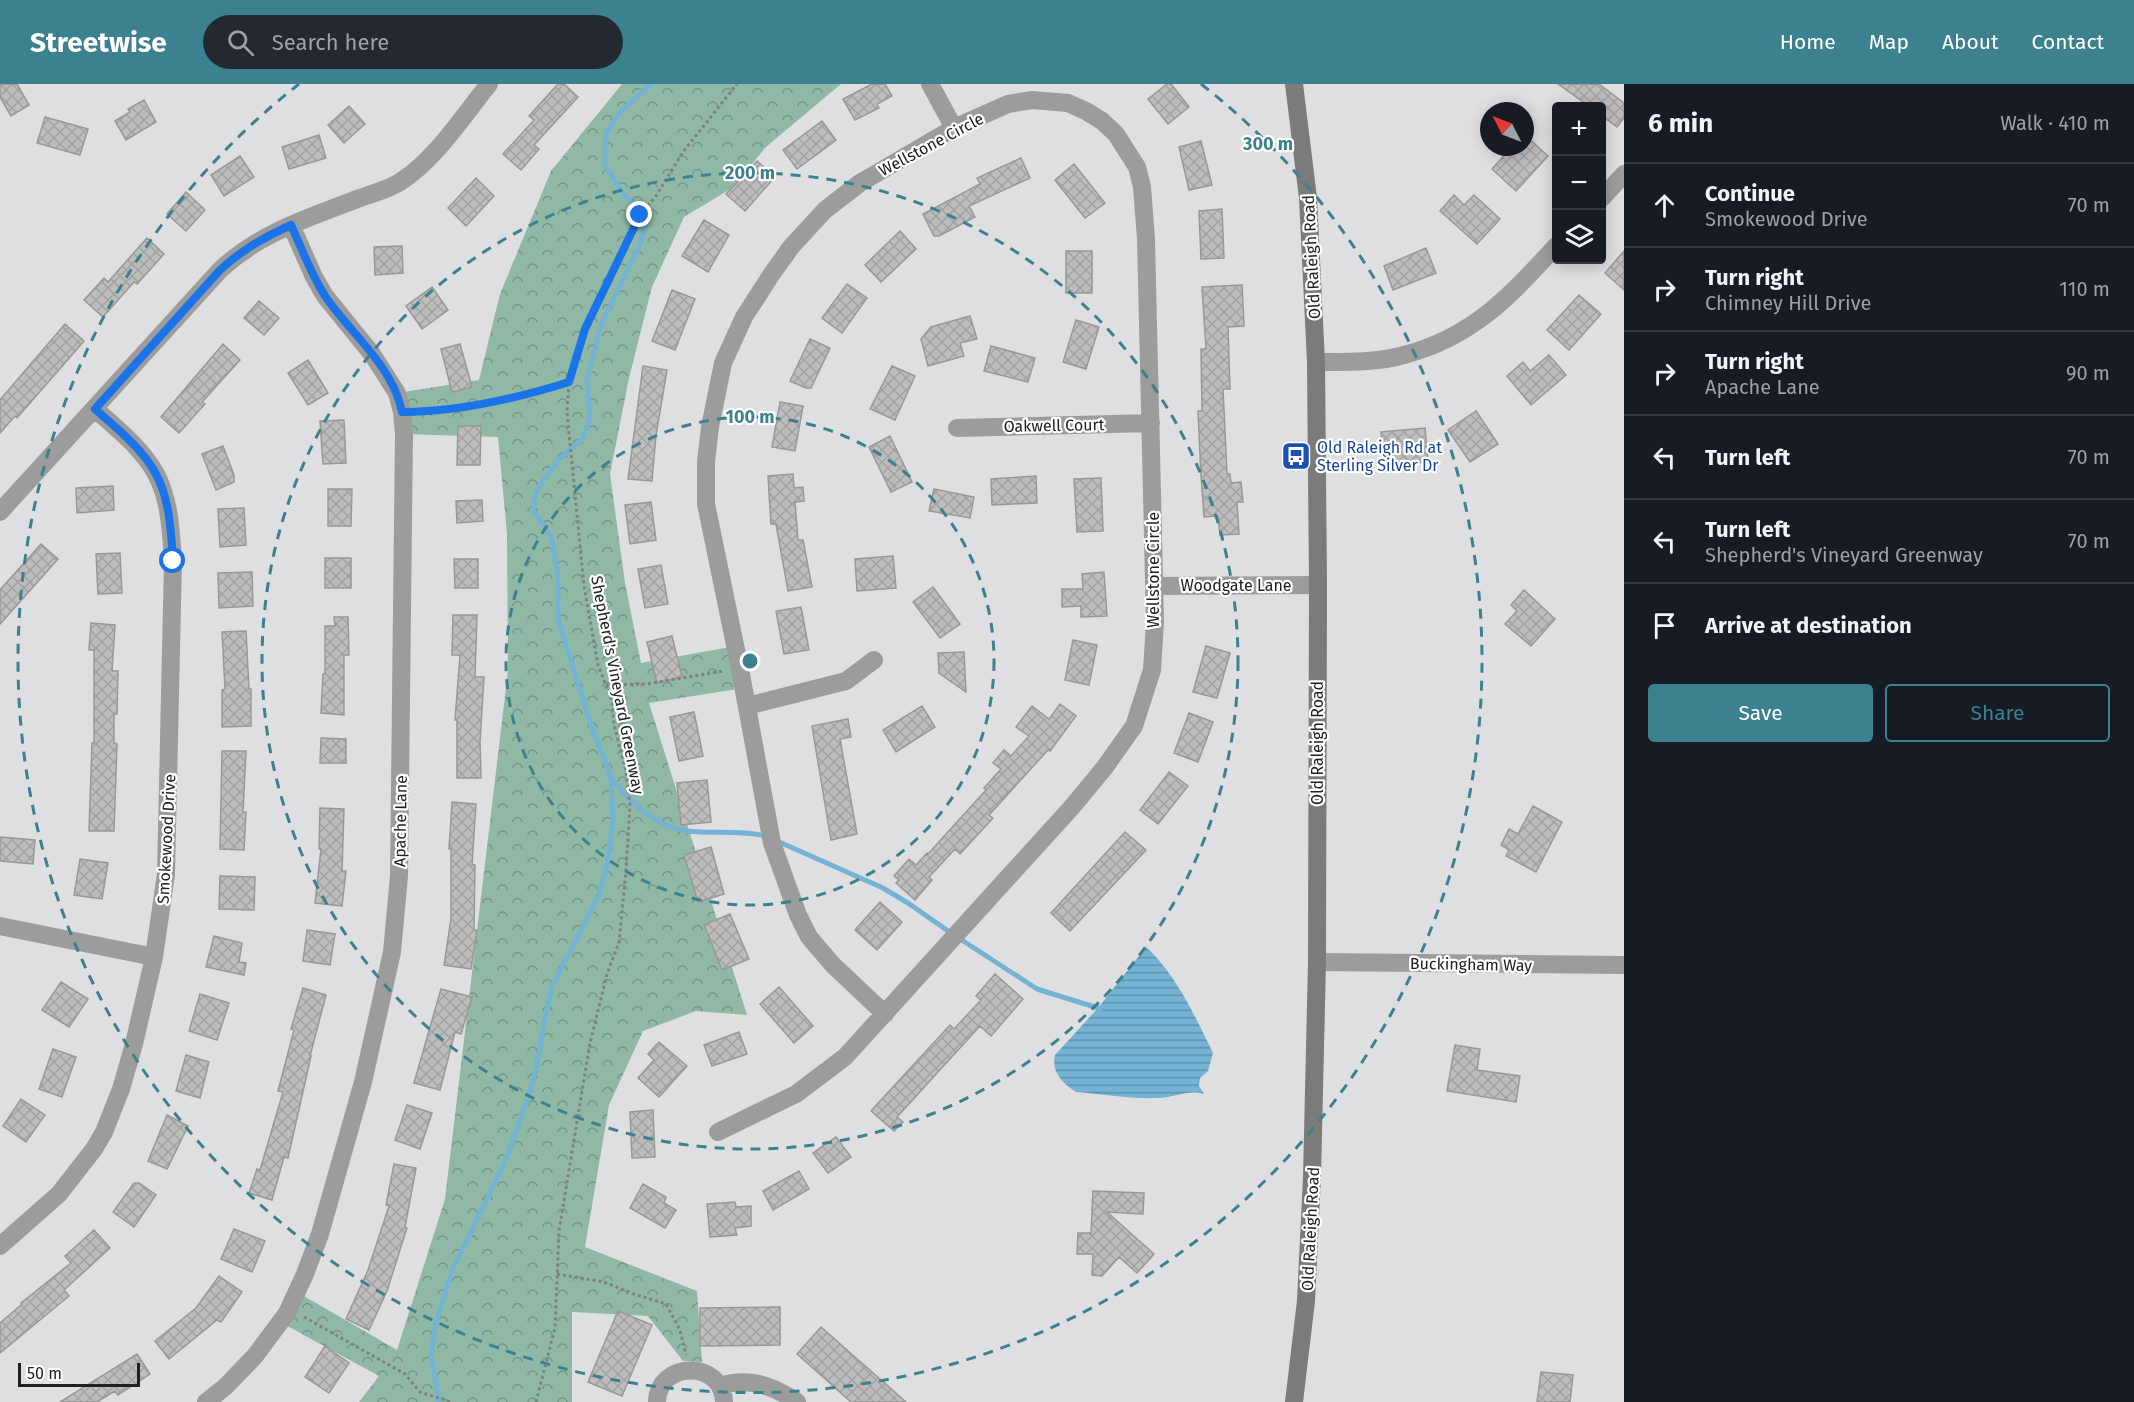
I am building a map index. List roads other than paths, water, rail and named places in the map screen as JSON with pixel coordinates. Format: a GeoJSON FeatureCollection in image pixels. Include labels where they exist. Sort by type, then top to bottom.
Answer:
{"type":"FeatureCollection","features":[{"type":"Feature","properties":{"kind":"main road","name":"Old Raleigh Road"},"geometry":{"type":"LineString","coordinates":[[1294,84],[1308,198],[1316,362],[1318,585],[1317,962],[1310,1246],[1294,1402]]}},
{"type":"Feature","properties":{"kind":"street"},"geometry":{"type":"LineString","coordinates":[[0,512],[220,270],[252,244],[291,225],[398,183],[419,168],[489,84]]}},
{"type":"Feature","properties":{"kind":"street"},"geometry":{"type":"LineString","coordinates":[[930,84],[954,128]]}},
{"type":"Feature","properties":{"kind":"street","name":"Wellstone Circle"},"geometry":{"type":"LineString","coordinates":[[718,1132],[796,1094],[845,1057],[885,1014],[1072,807],[1106,767],[1134,726],[1152,670],[1155,586],[1146,239],[1142,187],[1137,167],[1126,148],[1102,121],[1068,103],[1032,99],[1008,104],[954,128],[860,183],[825,210],[791,247],[744,317],[723,363],[710,427],[706,504],[740,669],[772,843],[798,915],[809,937],[833,965],[885,1014]]}},
{"type":"Feature","properties":{"kind":"street"},"geometry":{"type":"LineString","coordinates":[[1606,194],[1624,174]]}},
{"type":"Feature","properties":{"kind":"street","name":"Apache Lane"},"geometry":{"type":"LineString","coordinates":[[206,1402],[242,1372],[289,1309],[320,1234],[363,1082],[392,952],[399,876],[404,434],[402,412],[396,393],[372,354],[339,315],[314,276],[291,225]]}},
{"type":"Feature","properties":{"kind":"street"},"geometry":{"type":"LineString","coordinates":[[1316,362],[1371,361],[1404,356],[1456,335],[1474,325],[1500,305],[1552,251]]}},
{"type":"Feature","properties":{"kind":"street","name":"Smokewood Drive"},"geometry":{"type":"LineString","coordinates":[[0,1246],[59,1194],[79,1170],[104,1132],[121,1089],[154,957],[162,909],[168,840],[173,561],[170,520],[156,474],[122,433],[95,409]]}},
{"type":"Feature","properties":{"kind":"street","name":"Oakwell Court"},"geometry":{"type":"LineString","coordinates":[[957,428],[1151,423]]}},
{"type":"Feature","properties":{"kind":"street","name":"Woodgate Lane"},"geometry":{"type":"LineString","coordinates":[[1155,586],[1318,585]]}},
{"type":"Feature","properties":{"kind":"street"},"geometry":{"type":"LineString","coordinates":[[747,706],[846,681],[874,660]]}},
{"type":"Feature","properties":{"kind":"street"},"geometry":{"type":"LineString","coordinates":[[0,926],[154,957]]}},
{"type":"Feature","properties":{"kind":"street","name":"Buckingham Way"},"geometry":{"type":"LineString","coordinates":[[1317,962],[1624,965]]}},
{"type":"Feature","properties":{"kind":"street"},"geometry":{"type":"LineString","coordinates":[[657,1402],[661,1387],[668,1378],[676,1372],[687,1369],[706,1373],[722,1394],[736,1381],[750,1382],[769,1387],[797,1402]]}},
{"type":"Feature","properties":{"kind":"water"},"geometry":{"type":"Polygon","coordinates":[[[1146,947],[1176,983],[1213,1053],[1208,1071],[1200,1078],[1199,1086],[1204,1094],[1192,1093],[1147,1098],[1076,1092],[1066,1085],[1056,1072],[1055,1055],[1098,1008],[1146,947]]]}},
{"type":"Feature","properties":{"kind":"waterway"},"geometry":{"type":"LineString","coordinates":[[439,1402],[431,1355],[436,1322],[452,1271],[505,1162],[537,1065],[552,987],[597,899],[606,871],[613,823],[611,777],[590,722],[558,619],[558,574],[551,536],[533,510],[536,493],[543,481],[560,458],[582,439],[590,419],[587,380],[601,325],[640,244],[647,219],[623,194],[605,165],[606,133],[622,110],[652,84]]}},
{"type":"Feature","properties":{"kind":"waterway"},"geometry":{"type":"LineString","coordinates":[[612,779],[645,812],[665,825],[687,831],[766,836]]}},
{"type":"Feature","properties":{"kind":"waterway"},"geometry":{"type":"LineString","coordinates":[[777,841],[883,888],[1037,989],[1098,1008],[1101,1012]]}},
{"type":"Feature","properties":{"kind":"place","name":"Old Raleigh Rd at Sterling Silver Dr"},"geometry":{"type":"Point","coordinates":[1296,456]}}]}
